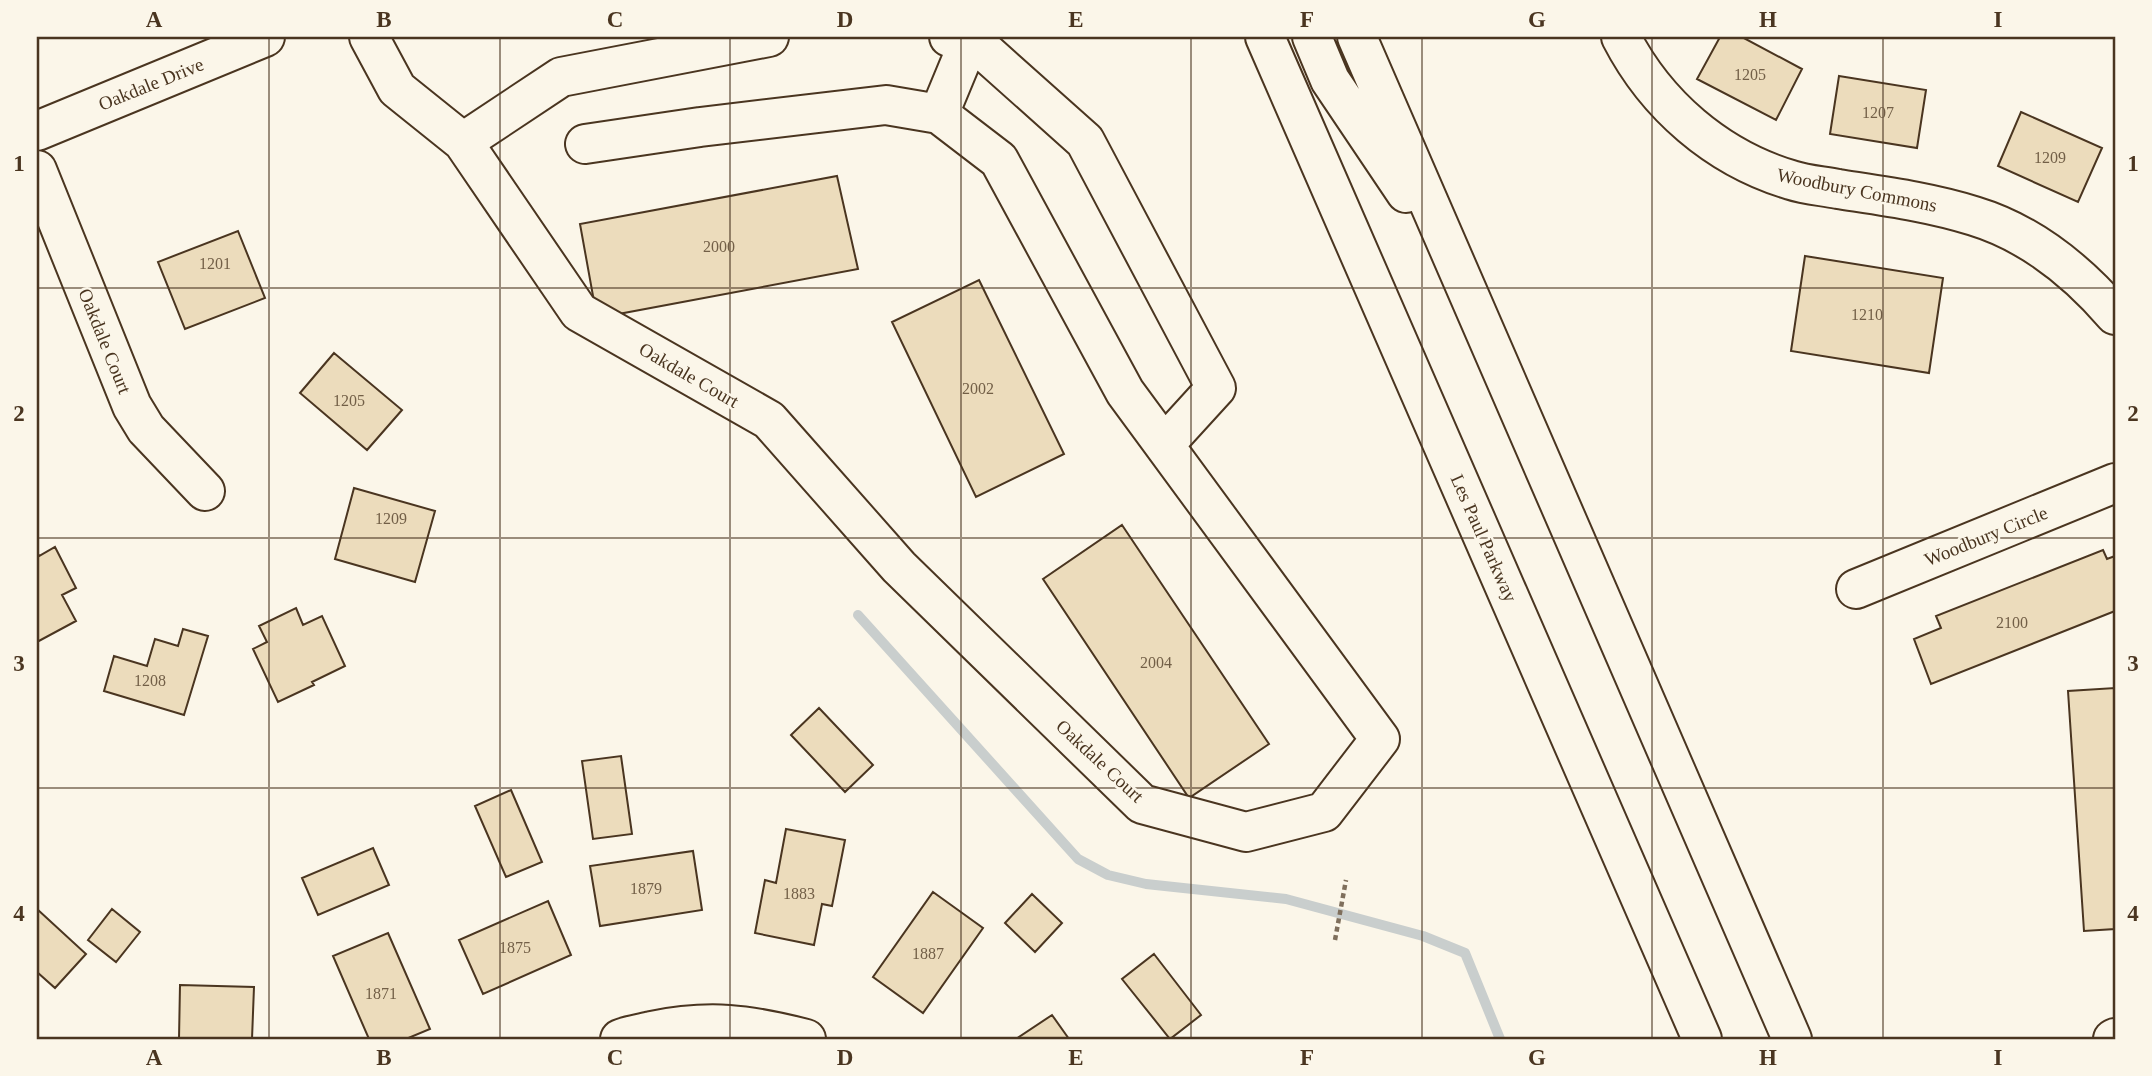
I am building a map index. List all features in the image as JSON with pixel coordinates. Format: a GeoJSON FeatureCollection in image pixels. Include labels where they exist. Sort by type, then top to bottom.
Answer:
{"type":"FeatureCollection","features":[{"type":"Feature","properties":{"kind":"main road","name":"Oakdale Drive"},"geometry":{"type":"LineString","coordinates":[[37,131],[185,52],[265,37]]}},
{"type":"Feature","properties":{"kind":"main road","name":"Oakdale Court"},"geometry":{"type":"LineString","coordinates":[[369,37],[397,89],[463,142],[579,312],[769,420],[899,567],[1143,804],[1246,832],[1324,812],[1380,739],[1164,445]]}},
{"type":"Feature","properties":{"kind":"main road"},"geometry":{"type":"LineString","coordinates":[[463,142],[561,77],[769,37]]}},
{"type":"Feature","properties":{"kind":"main road","name":"Les Paul Parkway"},"geometry":{"type":"LineString","coordinates":[[1265,37],[1702,1039]]}},
{"type":"Feature","properties":{"kind":"main road"},"geometry":{"type":"LineString","coordinates":[[1312,37],[1330,80],[1458,270]]}},
{"type":"Feature","properties":{"kind":"main road"},"geometry":{"type":"LineString","coordinates":[[1357,37],[1792,1039]]}},
{"type":"Feature","properties":{"kind":"main road","name":"Woodbury Commons"},"geometry":{"type":"LineString","coordinates":[[1621,37],[1643,76],[1678,116],[1719,146],[1763,170],[1793,181],[1939,206],[1976,216],[2026,238],[2051,255],[2099,296],[2115,315]]}},
{"type":"Feature","properties":{"kind":"main road"},"geometry":{"type":"LineString","coordinates":[[585,144],[886,105],[939,114],[999,160],[1125,391],[1164,445],[1216,388],[1085,141],[982,49],[959,40],[939,114]]}},
{"type":"Feature","properties":{"kind":"main road","name":"Oakdale Court"},"geometry":{"type":"LineString","coordinates":[[37,170],[132,406],[146,429],[205,491]]}},
{"type":"Feature","properties":{"kind":"main road","name":"Woodbury Circle"},"geometry":{"type":"LineString","coordinates":[[1856,589],[2115,483]]}},
{"type":"Feature","properties":{"kind":"main road"},"geometry":{"type":"LineString","coordinates":[[620,1039],[675,1026],[727,1023],[806,1039]]}},
{"type":"Feature","properties":{"kind":"path"},"geometry":{"type":"LineString","coordinates":[[1335,940],[1346,880]]}},
{"type":"Feature","properties":{"kind":"building"},"geometry":{"type":"Polygon","coordinates":[[[1720,37],[1742,37],[1802,69],[1776,120],[1697,79],[1720,37]]]}},
{"type":"Feature","properties":{"kind":"building"},"geometry":{"type":"Polygon","coordinates":[[[1839,76],[1926,90],[1917,148],[1830,134],[1839,76]]]}},
{"type":"Feature","properties":{"kind":"building"},"geometry":{"type":"Polygon","coordinates":[[[2021,112],[2102,148],[2078,202],[1998,166],[2021,112]]]}},
{"type":"Feature","properties":{"kind":"building"},"geometry":{"type":"Polygon","coordinates":[[[837,176],[858,269],[597,318],[580,224],[837,176]]]}},
{"type":"Feature","properties":{"kind":"building"},"geometry":{"type":"Polygon","coordinates":[[[238,231],[265,298],[185,329],[158,262],[238,231]]]}},
{"type":"Feature","properties":{"kind":"building"},"geometry":{"type":"Polygon","coordinates":[[[1805,256],[1943,278],[1929,373],[1791,351],[1805,256]]]}},
{"type":"Feature","properties":{"kind":"building"},"geometry":{"type":"Polygon","coordinates":[[[979,280],[1064,454],[976,497],[892,322],[979,280]]]}},
{"type":"Feature","properties":{"kind":"building"},"geometry":{"type":"Polygon","coordinates":[[[334,353],[402,410],[367,450],[300,393],[334,353]]]}},
{"type":"Feature","properties":{"kind":"building"},"geometry":{"type":"Polygon","coordinates":[[[354,488],[435,511],[415,582],[335,559],[354,488]]]}},
{"type":"Feature","properties":{"kind":"building"},"geometry":{"type":"Polygon","coordinates":[[[1122,525],[1269,744],[1189,798],[1043,579],[1122,525]]]}},
{"type":"Feature","properties":{"kind":"building"},"geometry":{"type":"Polygon","coordinates":[[[55,547],[76,588],[62,595],[76,621],[37,642],[37,552],[39,556],[55,547]]]}},
{"type":"Feature","properties":{"kind":"building"},"geometry":{"type":"Polygon","coordinates":[[[2103,550],[2107,559],[2115,556],[2115,611],[1931,684],[1914,639],[1941,628],[1936,616],[2103,550]]]}},
{"type":"Feature","properties":{"kind":"building"},"geometry":{"type":"Polygon","coordinates":[[[296,608],[303,625],[322,616],[345,666],[278,702],[253,649],[267,642],[259,626],[296,608]]]}},
{"type":"Feature","properties":{"kind":"building"},"geometry":{"type":"Polygon","coordinates":[[[183,629],[208,636],[184,715],[104,691],[114,656],[147,666],[155,639],[178,646],[183,629]]]}},
{"type":"Feature","properties":{"kind":"building"},"geometry":{"type":"Polygon","coordinates":[[[2115,688],[2115,929],[2084,931],[2068,691],[2115,688]]]}},
{"type":"Feature","properties":{"kind":"building"},"geometry":{"type":"Polygon","coordinates":[[[819,708],[873,765],[845,792],[791,735],[819,708]]]}},
{"type":"Feature","properties":{"kind":"building"},"geometry":{"type":"Polygon","coordinates":[[[621,756],[632,834],[593,839],[582,761],[621,756]]]}},
{"type":"Feature","properties":{"kind":"building"},"geometry":{"type":"Polygon","coordinates":[[[511,790],[542,862],[506,877],[475,806],[511,790]]]}},
{"type":"Feature","properties":{"kind":"building"},"geometry":{"type":"Polygon","coordinates":[[[786,829],[845,840],[832,906],[822,904],[814,945],[755,933],[765,880],[776,883],[786,829]]]}},
{"type":"Feature","properties":{"kind":"building"},"geometry":{"type":"Polygon","coordinates":[[[373,848],[389,885],[318,915],[302,878],[373,848]]]}},
{"type":"Feature","properties":{"kind":"building"},"geometry":{"type":"Polygon","coordinates":[[[693,851],[702,910],[600,926],[590,866],[693,851]]]}},
{"type":"Feature","properties":{"kind":"building"},"geometry":{"type":"Polygon","coordinates":[[[933,892],[983,928],[923,1013],[873,977],[933,892]]]}},
{"type":"Feature","properties":{"kind":"building"},"geometry":{"type":"Polygon","coordinates":[[[1032,894],[1062,923],[1035,952],[1005,923],[1032,894]]]}},
{"type":"Feature","properties":{"kind":"building"},"geometry":{"type":"Polygon","coordinates":[[[548,901],[571,955],[483,994],[459,940],[548,901]]]}},
{"type":"Feature","properties":{"kind":"building"},"geometry":{"type":"Polygon","coordinates":[[[37,909],[86,954],[55,988],[37,972],[37,909]]]}},
{"type":"Feature","properties":{"kind":"building"},"geometry":{"type":"Polygon","coordinates":[[[112,909],[140,932],[116,962],[88,940],[112,909]]]}},
{"type":"Feature","properties":{"kind":"building"},"geometry":{"type":"Polygon","coordinates":[[[388,933],[430,1029],[406,1039],[369,1039],[333,956],[388,933]]]}},
{"type":"Feature","properties":{"kind":"building"},"geometry":{"type":"Polygon","coordinates":[[[1154,954],[1201,1015],[1170,1039],[1122,979],[1154,954]]]}},
{"type":"Feature","properties":{"kind":"building"},"geometry":{"type":"Polygon","coordinates":[[[180,985],[254,987],[252,1039],[179,1039],[180,985]]]}},
{"type":"Feature","properties":{"kind":"building"},"geometry":{"type":"Polygon","coordinates":[[[1052,1015],[1069,1039],[1016,1039],[1052,1015]]]}},
{"type":"Feature","properties":{"kind":"waterway"},"geometry":{"type":"LineString","coordinates":[[858,615],[1078,859],[1108,875],[1146,884],[1286,899],[1423,936],[1465,953],[1500,1039]]}}]}
